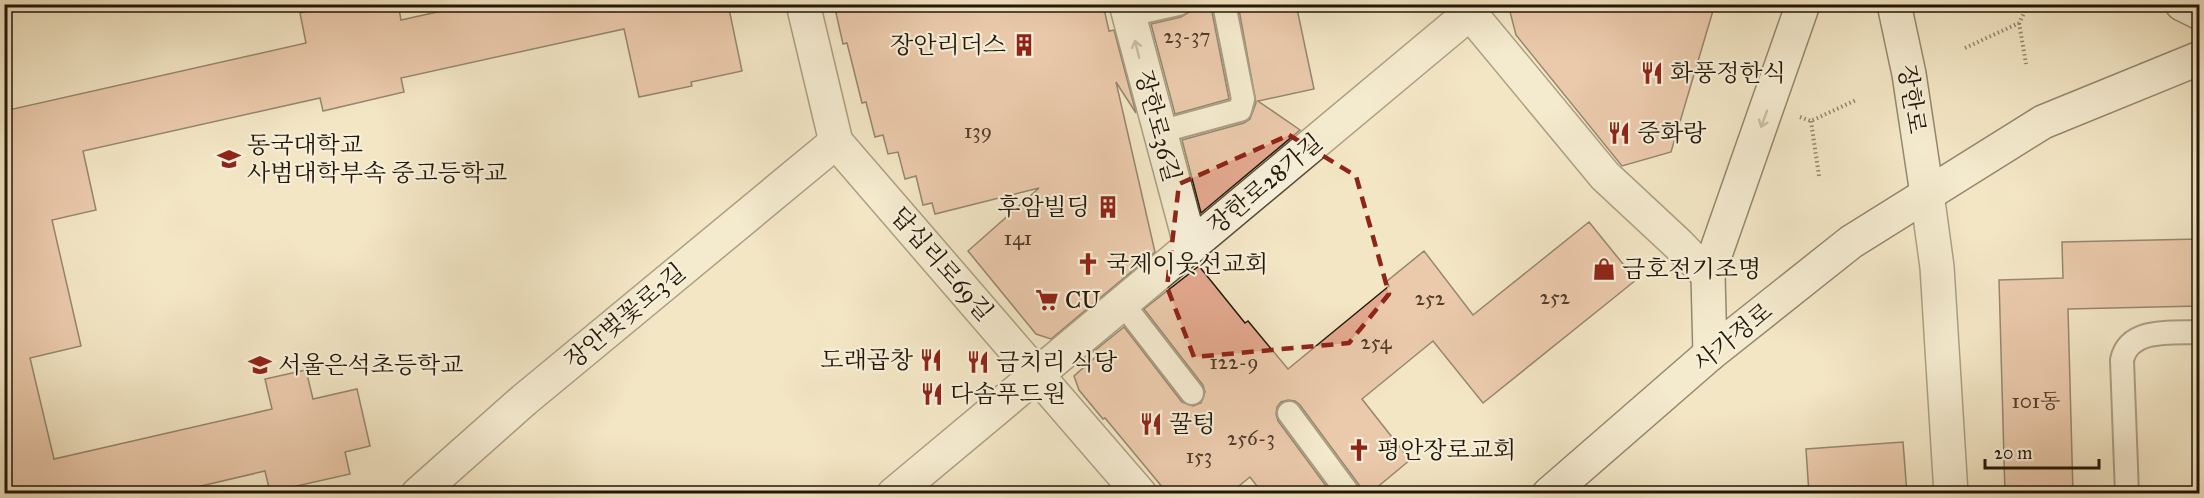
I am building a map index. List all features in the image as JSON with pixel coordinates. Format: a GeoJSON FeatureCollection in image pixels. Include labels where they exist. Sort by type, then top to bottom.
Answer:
{"type":"FeatureCollection","features":[{"type":"Feature","properties":{"kind":"street","name":"답십리로69길"},"geometry":{"type":"LineString","coordinates":[[803,4],[836,142],[1140,494]]}},
{"type":"Feature","properties":{"kind":"street"},"geometry":{"type":"LineString","coordinates":[[1710,354],[1708,275],[1803,4]]}},
{"type":"Feature","properties":{"kind":"street","name":"장한로"},"geometry":{"type":"LineString","coordinates":[[1894,4],[1909,74],[1926,194]]}},
{"type":"Feature","properties":{"kind":"street"},"geometry":{"type":"LineString","coordinates":[[2182,4],[2199,14]]}},
{"type":"Feature","properties":{"kind":"street","name":"장한로28가길"},"geometry":{"type":"LineString","coordinates":[[894,494],[1191,247],[1469,9],[1605,176],[1708,275]]}},
{"type":"Feature","properties":{"kind":"street","name":"장한로36길"},"geometry":{"type":"LineString","coordinates":[[1128,10],[1191,247]]}},
{"type":"Feature","properties":{"kind":"street","name":"사가정로"},"geometry":{"type":"LineString","coordinates":[[1549,494],[1710,354],[1851,242],[2043,122],[2199,58]]}},
{"type":"Feature","properties":{"kind":"street","name":"장안벚꽃로3길"},"geometry":{"type":"LineString","coordinates":[[418,494],[524,400],[836,142]]}},
{"type":"Feature","properties":{"kind":"street"},"geometry":{"type":"LineString","coordinates":[[1926,194],[1937,267],[1951,494]]}},
{"type":"Feature","properties":{"kind":"lane"},"geometry":{"type":"LineString","coordinates":[[1128,10],[1178,4]]}},
{"type":"Feature","properties":{"kind":"lane"},"geometry":{"type":"LineString","coordinates":[[1159,132],[1240,110],[1243,99],[1224,4]]}},
{"type":"Feature","properties":{"kind":"lane"},"geometry":{"type":"LineString","coordinates":[[1123,304],[1192,393]]}},
{"type":"Feature","properties":{"kind":"lane"},"geometry":{"type":"LineString","coordinates":[[2127,494],[2122,360],[2125,349],[2132,341],[2154,334],[2199,332]]}},
{"type":"Feature","properties":{"kind":"lane"},"geometry":{"type":"LineString","coordinates":[[1288,413],[1349,494]]}},
{"type":"Feature","properties":{"kind":"path"},"geometry":{"type":"LineString","coordinates":[[1965,48],[2019,22],[2029,4]]}},
{"type":"Feature","properties":{"kind":"path"},"geometry":{"type":"LineString","coordinates":[[2019,22],[2026,64]]}},
{"type":"Feature","properties":{"kind":"path"},"geometry":{"type":"LineString","coordinates":[[1792,115],[1811,121],[1856,100]]}},
{"type":"Feature","properties":{"kind":"path"},"geometry":{"type":"LineString","coordinates":[[1811,121],[1819,176]]}},
{"type":"Feature","properties":{"kind":"highlighted area"},"geometry":{"type":"Polygon","coordinates":[[[1289,135],[1356,176],[1389,294],[1349,343],[1194,357],[1167,287],[1179,184],[1289,135]]]}},
{"type":"Feature","properties":{"kind":"building"},"geometry":{"type":"Polygon","coordinates":[[[335,4],[398,4],[401,20],[473,4],[728,4],[742,71],[691,82],[692,86],[639,97],[624,29],[401,78],[404,92],[323,111],[320,98],[83,151],[96,210],[52,220],[81,346],[30,358],[54,459],[272,409],[265,379],[306,370],[313,399],[357,389],[370,446],[345,452],[350,474],[270,492],[265,471],[167,494],[4,494],[4,111],[306,43],[300,13],[335,4]]]}},
{"type":"Feature","properties":{"kind":"building"},"geometry":{"type":"Polygon","coordinates":[[[834,4],[1103,4],[1109,31],[1114,30],[1136,113],[1116,82],[1155,252],[1051,339],[1036,334],[968,251],[1039,188],[935,214],[932,203],[923,205],[916,176],[905,179],[898,152],[888,154],[883,135],[875,137],[866,102],[862,103],[847,43],[843,44],[834,4]]]}},
{"type":"Feature","properties":{"kind":"building"},"geometry":{"type":"Polygon","coordinates":[[[1238,4],[1296,4],[1314,89],[1258,101],[1300,130],[1201,213],[1182,140],[1244,123],[1250,119],[1256,103],[1238,4]]]}},
{"type":"Feature","properties":{"kind":"building"},"geometry":{"type":"Polygon","coordinates":[[[1508,4],[1715,4],[1671,152],[1622,166],[1516,35],[1508,4]]]}},
{"type":"Feature","properties":{"kind":"building"},"geometry":{"type":"Polygon","coordinates":[[[1211,7],[1229,99],[1175,114],[1151,24],[1211,7]]]}},
{"type":"Feature","properties":{"kind":"building"},"geometry":{"type":"Polygon","coordinates":[[[1589,222],[1636,280],[1483,403],[1433,341],[1362,399],[1410,460],[1369,494],[1362,494],[1360,486],[1300,405],[1288,400],[1281,402],[1277,407],[1278,421],[1332,494],[1263,494],[1250,477],[1229,494],[1168,494],[1079,390],[1074,376],[1099,354],[1093,352],[1124,327],[1182,402],[1193,406],[1201,403],[1205,392],[1203,385],[1144,309],[1199,266],[1245,323],[1248,321],[1288,369],[1389,286],[1386,282],[1424,251],[1473,315],[1589,222]]]}},
{"type":"Feature","properties":{"kind":"building"},"geometry":{"type":"Polygon","coordinates":[[[2199,239],[2199,306],[2068,309],[2073,494],[2005,494],[1999,280],[2063,278],[2062,242],[2199,239]]]}},
{"type":"Feature","properties":{"kind":"building"},"geometry":{"type":"Polygon","coordinates":[[[1903,442],[1907,494],[1809,494],[1806,449],[1903,442]]]}},
{"type":"Feature","properties":{"kind":"place","name":"장안리더스"},"geometry":{"type":"Point","coordinates":[1024,45]}},
{"type":"Feature","properties":{"kind":"place","name":"화풍정한식"},"geometry":{"type":"Point","coordinates":[1652,73]}},
{"type":"Feature","properties":{"kind":"place","name":"중화랑"},"geometry":{"type":"Point","coordinates":[1619,133]}},
{"type":"Feature","properties":{"kind":"place","name":"동국대학교 사범대학부속 중고등학교"},"geometry":{"type":"Point","coordinates":[229,159]}},
{"type":"Feature","properties":{"kind":"place","name":"후암빌딩"},"geometry":{"type":"Point","coordinates":[1108,207]}},
{"type":"Feature","properties":{"kind":"place","name":"국제이웃선교회"},"geometry":{"type":"Point","coordinates":[1088,264]}},
{"type":"Feature","properties":{"kind":"place","name":"금호전기조명"},"geometry":{"type":"Point","coordinates":[1604,269]}},
{"type":"Feature","properties":{"kind":"place","name":"CU"},"geometry":{"type":"Point","coordinates":[1047,300]}},
{"type":"Feature","properties":{"kind":"place","name":"도래곱창"},"geometry":{"type":"Point","coordinates":[931,360]}},
{"type":"Feature","properties":{"kind":"place","name":"금치리 식당"},"geometry":{"type":"Point","coordinates":[978,362]}},
{"type":"Feature","properties":{"kind":"place","name":"서울은석초등학교"},"geometry":{"type":"Point","coordinates":[260,365]}},
{"type":"Feature","properties":{"kind":"place","name":"다솜푸드원"},"geometry":{"type":"Point","coordinates":[932,394]}},
{"type":"Feature","properties":{"kind":"place","name":"꿀텅"},"geometry":{"type":"Point","coordinates":[1151,424]}},
{"type":"Feature","properties":{"kind":"place","name":"평안장로교회"},"geometry":{"type":"Point","coordinates":[1359,450]}}]}
